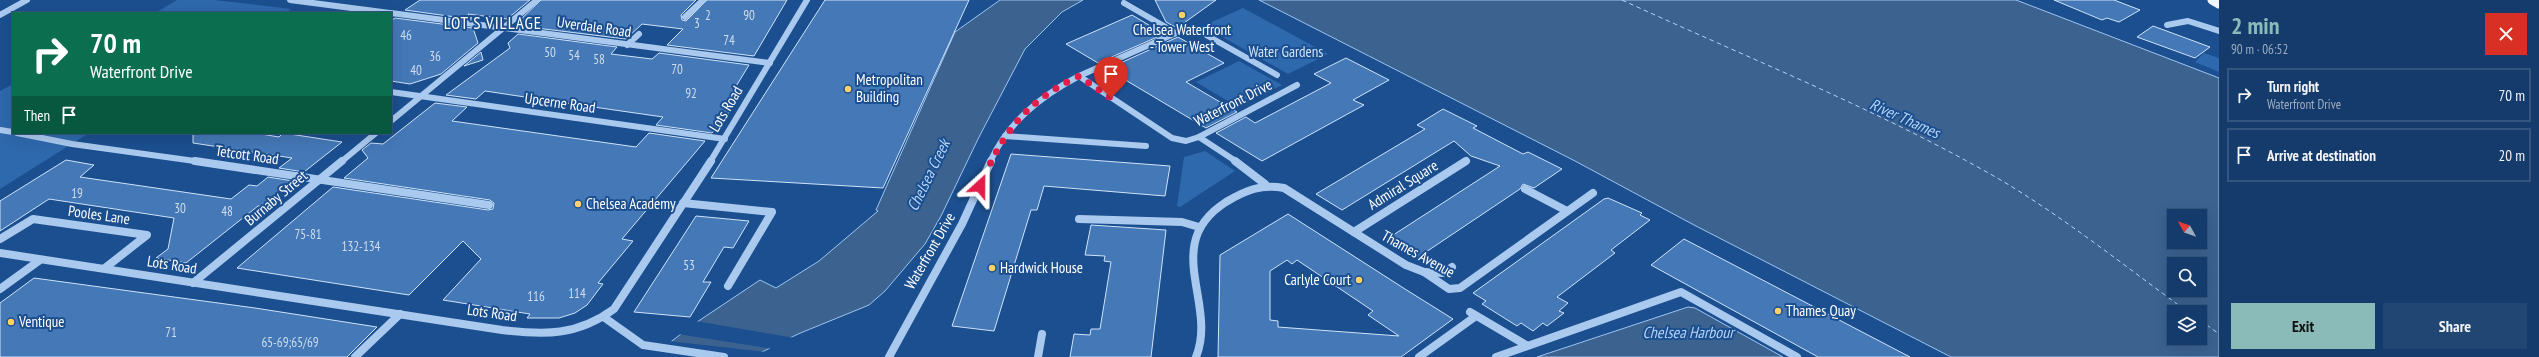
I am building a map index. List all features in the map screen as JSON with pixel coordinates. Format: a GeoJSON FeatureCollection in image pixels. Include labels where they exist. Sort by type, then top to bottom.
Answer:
{"type":"FeatureCollection","features":[{"type":"Feature","properties":{"kind":"main road"},"geometry":{"type":"LineString","coordinates":[[2212,0],[2219,4]]}},
{"type":"Feature","properties":{"kind":"street"},"geometry":{"type":"LineString","coordinates":[[0,15],[27,0]]}},
{"type":"Feature","properties":{"kind":"street","name":"Uverdale Road"},"geometry":{"type":"LineString","coordinates":[[290,0],[383,12]]}},
{"type":"Feature","properties":{"kind":"street"},"geometry":{"type":"LineString","coordinates":[[392,120],[538,0]]}},
{"type":"Feature","properties":{"kind":"street"},"geometry":{"type":"LineString","coordinates":[[685,17],[703,0]]}},
{"type":"Feature","properties":{"kind":"street","name":"Lots Road"},"geometry":{"type":"LineString","coordinates":[[0,253],[524,332],[555,333],[575,331],[605,318],[614,309],[725,139],[807,0]]}},
{"type":"Feature","properties":{"kind":"street"},"geometry":{"type":"LineString","coordinates":[[1124,3],[1176,33]]}},
{"type":"Feature","properties":{"kind":"street","name":"Uverdale Road"},"geometry":{"type":"LineString","coordinates":[[392,13],[627,45],[770,62]]}},
{"type":"Feature","properties":{"kind":"street"},"geometry":{"type":"LineString","coordinates":[[2167,25],[2188,21],[2219,31]]}},
{"type":"Feature","properties":{"kind":"street","name":"Waterfront Drive"},"geometry":{"type":"LineString","coordinates":[[889,357],[927,283],[963,223],[997,148],[1020,116],[1044,97],[1079,76],[1176,33],[1191,30],[1199,31],[1277,75]]}},
{"type":"Feature","properties":{"kind":"street"},"geometry":{"type":"LineString","coordinates":[[627,45],[639,34]]}},
{"type":"Feature","properties":{"kind":"street","name":"Waterfront Drive"},"geometry":{"type":"LineString","coordinates":[[1079,76],[1172,138],[1186,141],[1199,138],[1297,85]]}},
{"type":"Feature","properties":{"kind":"street","name":"Upcerne Road"},"geometry":{"type":"LineString","coordinates":[[392,92],[725,139]]}},
{"type":"Feature","properties":{"kind":"street"},"geometry":{"type":"LineString","coordinates":[[0,130],[12,132]]}},
{"type":"Feature","properties":{"kind":"street","name":"Tetcott Road"},"geometry":{"type":"LineString","coordinates":[[22,134],[72,144],[320,178],[489,205]]}},
{"type":"Feature","properties":{"kind":"street","name":"Burnaby Street"},"geometry":{"type":"LineString","coordinates":[[193,283],[375,134]]}},
{"type":"Feature","properties":{"kind":"street"},"geometry":{"type":"LineString","coordinates":[[1005,136],[1146,146]]}},
{"type":"Feature","properties":{"kind":"street"},"geometry":{"type":"LineString","coordinates":[[1196,357],[1201,331],[1194,246],[1199,228],[1205,218],[1220,206],[1242,192],[1265,184],[1249,170],[1199,138]]}},
{"type":"Feature","properties":{"kind":"street","name":"Admiral Square"},"geometry":{"type":"LineString","coordinates":[[1354,232],[1466,161]]}},
{"type":"Feature","properties":{"kind":"street","name":"Thames Avenue"},"geometry":{"type":"LineString","coordinates":[[1265,184],[1284,188],[1406,265],[1424,272],[1449,289],[1460,288],[1593,193]]}},
{"type":"Feature","properties":{"kind":"street"},"geometry":{"type":"LineString","coordinates":[[1525,189],[1567,211]]}},
{"type":"Feature","properties":{"kind":"street"},"geometry":{"type":"LineString","coordinates":[[683,202],[772,212],[728,286]]}},
{"type":"Feature","properties":{"kind":"street","name":"Pooles Lane"},"geometry":{"type":"LineString","coordinates":[[0,239],[33,219],[147,235],[105,268]]}},
{"type":"Feature","properties":{"kind":"street"},"geometry":{"type":"LineString","coordinates":[[1079,219],[1182,222],[1199,228]]}},
{"type":"Feature","properties":{"kind":"street"},"geometry":{"type":"LineString","coordinates":[[0,289],[40,260]]}},
{"type":"Feature","properties":{"kind":"street"},"geometry":{"type":"LineString","coordinates":[[1424,272],[1443,273],[1452,267]]}},
{"type":"Feature","properties":{"kind":"street"},"geometry":{"type":"LineString","coordinates":[[1496,357],[1526,345],[1579,329],[1681,292],[1798,357]]}},
{"type":"Feature","properties":{"kind":"street"},"geometry":{"type":"LineString","coordinates":[[355,357],[400,314]]}},
{"type":"Feature","properties":{"kind":"street"},"geometry":{"type":"LineString","coordinates":[[1419,357],[1473,314],[1526,345]]}},
{"type":"Feature","properties":{"kind":"street"},"geometry":{"type":"LineString","coordinates":[[605,318],[631,338],[652,347],[724,357]]}},
{"type":"Feature","properties":{"kind":"street"},"geometry":{"type":"LineString","coordinates":[[1038,357],[1042,334]]}},
{"type":"Feature","properties":{"kind":"green space"},"geometry":{"type":"Polygon","coordinates":[[[177,0],[215,0],[291,9],[286,12],[157,12],[177,0]]]}},
{"type":"Feature","properties":{"kind":"green space","name":"Water Gardens"},"geometry":{"type":"Polygon","coordinates":[[[1243,8],[1328,54],[1288,74],[1203,26],[1243,8]]]}},
{"type":"Feature","properties":{"kind":"green space"},"geometry":{"type":"Polygon","coordinates":[[[2204,53],[2219,58],[2219,72],[2195,62],[2204,53]]]}},
{"type":"Feature","properties":{"kind":"green space","name":"Water Gardens"},"geometry":{"type":"Polygon","coordinates":[[[1239,61],[1282,85],[1238,107],[1196,82],[1239,61]]]}},
{"type":"Feature","properties":{"kind":"green space"},"geometry":{"type":"Polygon","coordinates":[[[12,85],[12,134],[87,134],[0,189],[0,91],[12,85]]]}},
{"type":"Feature","properties":{"kind":"green space"},"geometry":{"type":"Polygon","coordinates":[[[1205,151],[1235,171],[1180,207],[1177,206],[1184,157],[1205,151]]]}},
{"type":"Feature","properties":{"kind":"water","name":"Chelsea Creek"},"geometry":{"type":"Polygon","coordinates":[[[1000,0],[1083,0],[1062,12],[1025,49],[979,137],[941,216],[925,244],[885,291],[869,305],[798,334],[752,357],[651,357],[694,324],[760,280],[776,288],[819,261],[878,211],[876,210],[955,32],[1000,0]]]}},
{"type":"Feature","properties":{"kind":"water","name":"River Thames"},"geometry":{"type":"Polygon","coordinates":[[[1259,0],[2016,0],[2219,78],[2219,357],[1951,357],[1694,225],[1575,161],[1259,0]]]}},
{"type":"Feature","properties":{"kind":"water","name":"Chelsea Harbour"},"geometry":{"type":"Polygon","coordinates":[[[1688,307],[1695,308],[1783,357],[1537,357],[1688,307]]]}},
{"type":"Feature","properties":{"kind":"pier"},"geometry":{"type":"Polygon","coordinates":[[[695,321],[795,338],[773,349],[678,334],[695,321]]]}},
{"type":"Feature","properties":{"kind":"pier"},"geometry":{"type":"Polygon","coordinates":[[[669,341],[766,352],[756,357],[649,357],[669,341]]]}},
{"type":"Feature","properties":{"kind":"building"},"geometry":{"type":"Polygon","coordinates":[[[420,0],[530,0],[507,19],[468,14],[470,19],[405,10],[420,0]]]}},
{"type":"Feature","properties":{"kind":"building"},"geometry":{"type":"Polygon","coordinates":[[[541,0],[696,0],[681,15],[682,20],[686,21],[707,0],[787,0],[754,56],[667,45],[683,29],[642,24],[626,39],[528,27],[533,23],[519,21],[541,0]]]}},
{"type":"Feature","properties":{"kind":"building","name":"Metropolitan Building"},"geometry":{"type":"Polygon","coordinates":[[[825,0],[969,0],[883,188],[711,178],[825,0]]]}},
{"type":"Feature","properties":{"kind":"building","name":"Chelsea Waterfront - Tower West"},"geometry":{"type":"Polygon","coordinates":[[[1155,0],[1216,0],[1177,28],[1166,22],[1155,0]]]}},
{"type":"Feature","properties":{"kind":"building"},"geometry":{"type":"Polygon","coordinates":[[[2054,0],[2114,0],[2140,10],[2119,22],[2107,18],[2102,20],[2054,0]]]}},
{"type":"Feature","properties":{"kind":"building"},"geometry":{"type":"Polygon","coordinates":[[[1132,15],[1164,34],[1098,63],[1066,44],[1132,15]]]}},
{"type":"Feature","properties":{"kind":"building"},"geometry":{"type":"Polygon","coordinates":[[[395,18],[473,28],[478,43],[441,74],[410,84],[392,81],[392,20],[395,18]]]}},
{"type":"Feature","properties":{"kind":"building"},"geometry":{"type":"Polygon","coordinates":[[[2153,26],[2210,47],[2195,58],[2137,37],[2153,26]]]}},
{"type":"Feature","properties":{"kind":"building"},"geometry":{"type":"Polygon","coordinates":[[[518,34],[617,47],[611,54],[652,59],[659,53],[749,65],[724,106],[731,110],[712,133],[656,125],[663,117],[485,91],[476,99],[446,95],[510,48],[508,43],[518,34]]]}},
{"type":"Feature","properties":{"kind":"building"},"geometry":{"type":"Polygon","coordinates":[[[1178,37],[1224,63],[1186,82],[1237,112],[1206,128],[1107,69],[1178,37]]]}},
{"type":"Feature","properties":{"kind":"building"},"geometry":{"type":"Polygon","coordinates":[[[481,52],[483,60],[464,66],[481,52]]]}},
{"type":"Feature","properties":{"kind":"building"},"geometry":{"type":"Polygon","coordinates":[[[1346,58],[1389,80],[1353,100],[1364,105],[1262,161],[1216,133],[1246,117],[1255,123],[1331,83],[1314,74],[1346,58]]]}},
{"type":"Feature","properties":{"kind":"building"},"geometry":{"type":"Polygon","coordinates":[[[435,103],[467,107],[452,121],[636,147],[649,133],[705,141],[622,239],[633,241],[598,283],[603,284],[587,305],[575,313],[559,318],[527,318],[530,314],[443,300],[481,259],[463,241],[409,295],[237,268],[333,187],[488,210],[493,209],[494,203],[490,200],[344,178],[368,158],[362,150],[371,143],[383,144],[435,103]]]}},
{"type":"Feature","properties":{"kind":"building"},"geometry":{"type":"Polygon","coordinates":[[[1443,109],[1477,126],[1473,128],[1523,154],[1528,152],[1562,169],[1534,188],[1523,184],[1520,189],[1417,258],[1387,239],[1500,166],[1471,156],[1454,141],[1342,210],[1316,194],[1425,129],[1417,125],[1443,109]]]}},
{"type":"Feature","properties":{"kind":"building"},"geometry":{"type":"Polygon","coordinates":[[[193,134],[261,134],[279,137],[282,134],[290,134],[342,142],[304,172],[279,168],[292,158],[193,143],[193,134]]]}},
{"type":"Feature","properties":{"kind":"building","name":"Hardwick House"},"geometry":{"type":"Polygon","coordinates":[[[1011,154],[1170,166],[1165,196],[1044,186],[1037,210],[1031,210],[994,331],[952,326],[1011,154]]]}},
{"type":"Feature","properties":{"kind":"building"},"geometry":{"type":"Polygon","coordinates":[[[66,160],[94,165],[80,177],[231,199],[249,185],[257,186],[268,177],[293,181],[261,206],[258,206],[186,263],[156,258],[168,249],[174,218],[49,199],[0,231],[0,201],[66,160]]]}},
{"type":"Feature","properties":{"kind":"building"},"geometry":{"type":"Polygon","coordinates":[[[1608,198],[1642,213],[1640,215],[1650,220],[1611,250],[1615,253],[1557,297],[1568,303],[1559,311],[1564,313],[1547,326],[1543,323],[1533,331],[1521,323],[1517,326],[1482,304],[1486,301],[1473,293],[1604,199],[1608,198]]]}},
{"type":"Feature","properties":{"kind":"building","name":"Carlyle Court"},"geometry":{"type":"Polygon","coordinates":[[[1288,214],[1453,319],[1401,357],[1218,357],[1220,255],[1288,214]],[[1287,260],[1270,271],[1270,320],[1278,321],[1278,327],[1399,336],[1368,315],[1373,311],[1297,260],[1292,264],[1287,260]]]}},
{"type":"Feature","properties":{"kind":"building"},"geometry":{"type":"Polygon","coordinates":[[[696,216],[749,221],[733,248],[724,247],[703,282],[711,282],[690,317],[634,312],[696,216]]]}},
{"type":"Feature","properties":{"kind":"building"},"geometry":{"type":"Polygon","coordinates":[[[1091,225],[1166,230],[1151,357],[1070,357],[1074,334],[1090,335],[1091,329],[1100,329],[1111,262],[1104,261],[1105,256],[1085,255],[1091,225]]]}},
{"type":"Feature","properties":{"kind":"building","name":"Thames Quay"},"geometry":{"type":"Polygon","coordinates":[[[1684,239],[1910,357],[1818,357],[1651,265],[1684,239]]]}},
{"type":"Feature","properties":{"kind":"building"},"geometry":{"type":"Polygon","coordinates":[[[34,278],[255,308],[377,327],[347,357],[0,357],[0,303],[34,278]]]}},
{"type":"Feature","properties":{"kind":"ferry route"},"geometry":{"type":"LineString","coordinates":[[1622,0],[1813,85],[1954,154],[1999,179],[2048,210],[2179,305]]}},
{"type":"Feature","properties":{"kind":"ferry route"},"geometry":{"type":"LineString","coordinates":[[2207,325],[2219,334]]}},
{"type":"Feature","properties":{"kind":"place","name":"Chelsea Waterfront - Tower West"},"geometry":{"type":"Point","coordinates":[1182,15]}},
{"type":"Feature","properties":{"kind":"place","name":"Metropolitan Building"},"geometry":{"type":"Point","coordinates":[848,89]}},
{"type":"Feature","properties":{"kind":"place","name":"Chelsea Academy"},"geometry":{"type":"Point","coordinates":[578,204]}},
{"type":"Feature","properties":{"kind":"place","name":"Hardwick House"},"geometry":{"type":"Point","coordinates":[992,268]}},
{"type":"Feature","properties":{"kind":"place","name":"Carlyle Court"},"geometry":{"type":"Point","coordinates":[1359,280]}},
{"type":"Feature","properties":{"kind":"place","name":"Thames Quay"},"geometry":{"type":"Point","coordinates":[1778,311]}},
{"type":"Feature","properties":{"kind":"place","name":"Ventique"},"geometry":{"type":"Point","coordinates":[11,322]}},
{"type":"Feature","properties":{"kind":"district","name":"LOT'S VILLAGE"},"geometry":{"type":"Point","coordinates":[493,23]}},
{"type":"Feature","properties":{"kind":"route"},"geometry":{"type":"LineString","coordinates":[[980,186],[997,148],[1005,136],[1020,116],[1044,97],[1079,76],[1111,98]]}}]}
